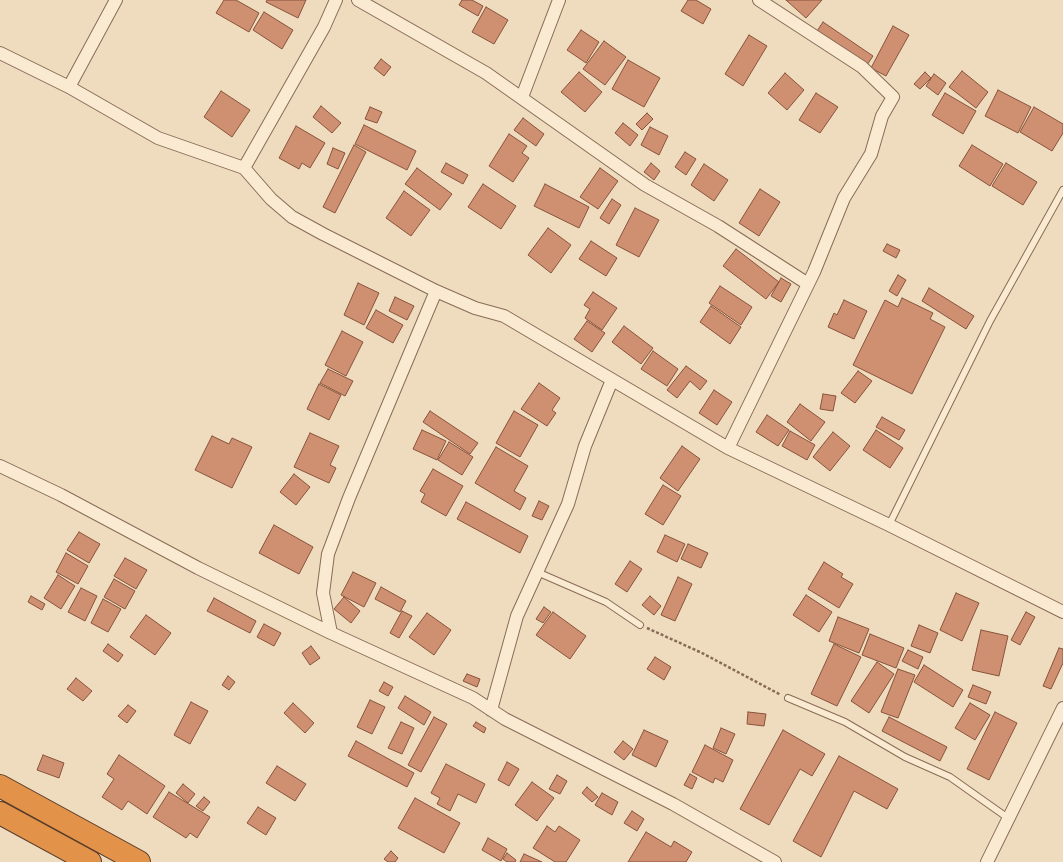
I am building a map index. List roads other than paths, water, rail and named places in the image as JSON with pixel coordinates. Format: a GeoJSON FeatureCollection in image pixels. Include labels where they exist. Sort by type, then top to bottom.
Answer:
{"type":"FeatureCollection","features":[{"type":"Feature","properties":{"kind":"highway"},"geometry":{"type":"LineString","coordinates":[[0,786],[139,862]]}},
{"type":"Feature","properties":{"kind":"highway"},"geometry":{"type":"LineString","coordinates":[[0,813],[90,862]]}},
{"type":"Feature","properties":{"kind":"street"},"geometry":{"type":"LineString","coordinates":[[69,87],[116,0]]}},
{"type":"Feature","properties":{"kind":"street"},"geometry":{"type":"LineString","coordinates":[[244,168],[324,27],[336,0]]}},
{"type":"Feature","properties":{"kind":"street"},"geometry":{"type":"LineString","coordinates":[[358,0],[486,72],[645,185],[718,226],[808,284]]}},
{"type":"Feature","properties":{"kind":"street"},"geometry":{"type":"LineString","coordinates":[[522,97],[559,0]]}},
{"type":"Feature","properties":{"kind":"street"},"geometry":{"type":"LineString","coordinates":[[728,448],[808,284],[844,198],[871,154],[882,116],[893,97],[862,67],[759,0]]}},
{"type":"Feature","properties":{"kind":"street"},"geometry":{"type":"LineString","coordinates":[[0,53],[69,87],[158,138],[244,168],[271,199],[292,217],[436,291],[475,308],[504,316],[728,448],[889,525],[1063,612]]}},
{"type":"Feature","properties":{"kind":"street"},"geometry":{"type":"LineString","coordinates":[[331,633],[323,593],[328,554],[349,498],[436,291]]}},
{"type":"Feature","properties":{"kind":"street"},"geometry":{"type":"LineString","coordinates":[[491,710],[517,616],[568,504],[585,446],[612,380]]}},
{"type":"Feature","properties":{"kind":"street"},"geometry":{"type":"LineString","coordinates":[[0,466],[61,495],[198,568],[331,633],[473,698],[505,719],[673,804],[775,862]]}},
{"type":"Feature","properties":{"kind":"street"},"geometry":{"type":"LineString","coordinates":[[987,862],[1063,708]]}},
{"type":"Feature","properties":{"kind":"lane"},"geometry":{"type":"LineString","coordinates":[[889,525],[990,321],[1063,190]]}},
{"type":"Feature","properties":{"kind":"lane"},"geometry":{"type":"LineString","coordinates":[[538,572],[606,602],[640,625]]}},
{"type":"Feature","properties":{"kind":"lane"},"geometry":{"type":"LineString","coordinates":[[788,698],[845,722],[905,757],[950,777],[1008,818]]}}]}
